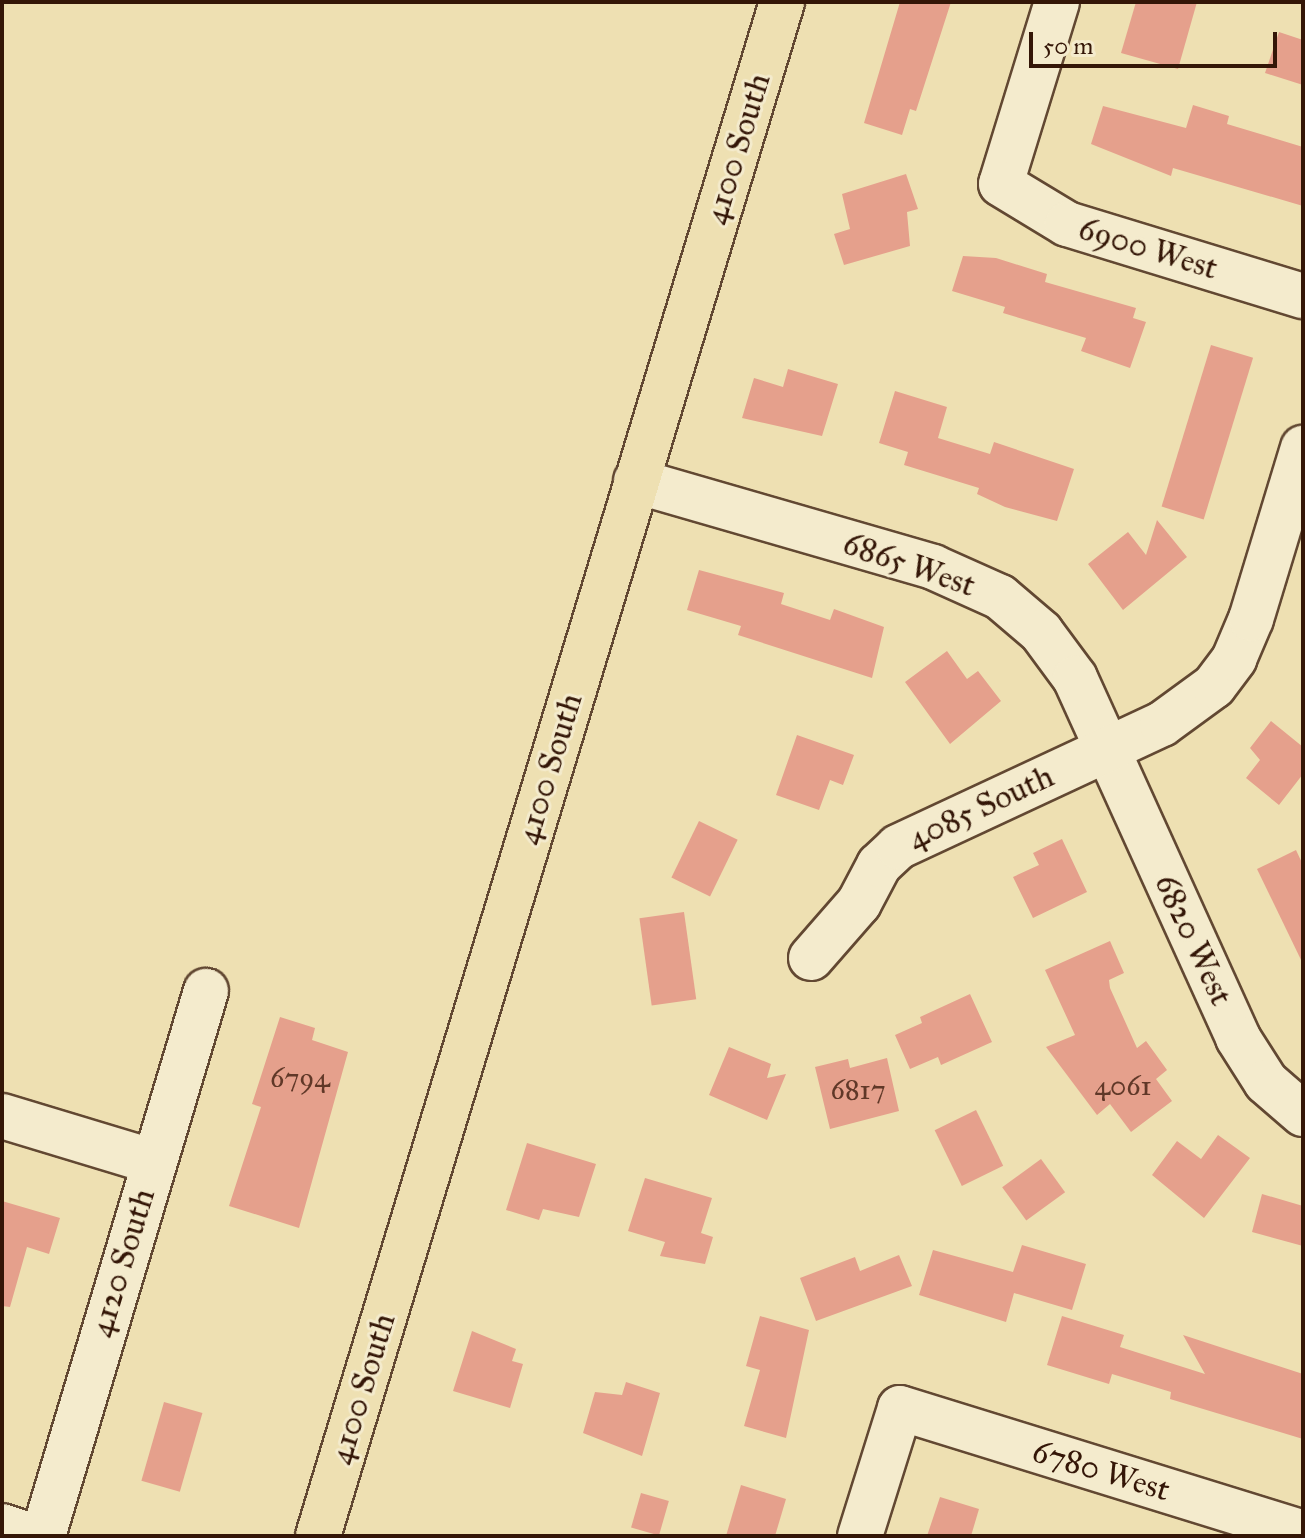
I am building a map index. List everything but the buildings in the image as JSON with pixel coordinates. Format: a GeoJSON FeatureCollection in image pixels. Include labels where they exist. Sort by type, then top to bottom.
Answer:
{"type":"FeatureCollection","features":[{"type":"Feature","properties":{"kind":"main road","name":"4100 South"},"geometry":{"type":"LineString","coordinates":[[318,1536],[782,2]]}},
{"type":"Feature","properties":{"kind":"street","name":"6900 West"},"geometry":{"type":"LineString","coordinates":[[1057,2],[1001,184],[1067,224],[1303,296]]}},
{"type":"Feature","properties":{"kind":"street","name":"4085 South"},"geometry":{"type":"LineString","coordinates":[[811,958],[859,903],[879,865],[898,847],[1162,724],[1200,699],[1234,659],[1303,448]]}},
{"type":"Feature","properties":{"kind":"street","name":"6865 West"},"geometry":{"type":"LineString","coordinates":[[636,481],[933,567],[1000,597],[1041,632],[1075,678],[1106,750]]}},
{"type":"Feature","properties":{"kind":"street","name":"6820 West"},"geometry":{"type":"LineString","coordinates":[[1106,750],[1238,1038],[1266,1082],[1303,1114]]}},
{"type":"Feature","properties":{"kind":"street","name":"4120 South"},"geometry":{"type":"LineString","coordinates":[[43,1536],[206,991]]}},
{"type":"Feature","properties":{"kind":"street"},"geometry":{"type":"LineString","coordinates":[[2,1116],[154,1162]]}},
{"type":"Feature","properties":{"kind":"street","name":"6780 West"},"geometry":{"type":"LineString","coordinates":[[860,1536],[900,1408],[1303,1533]]}},
{"type":"Feature","properties":{"kind":"street"},"geometry":{"type":"LineString","coordinates":[[2,1526],[31,1536]]}}]}
